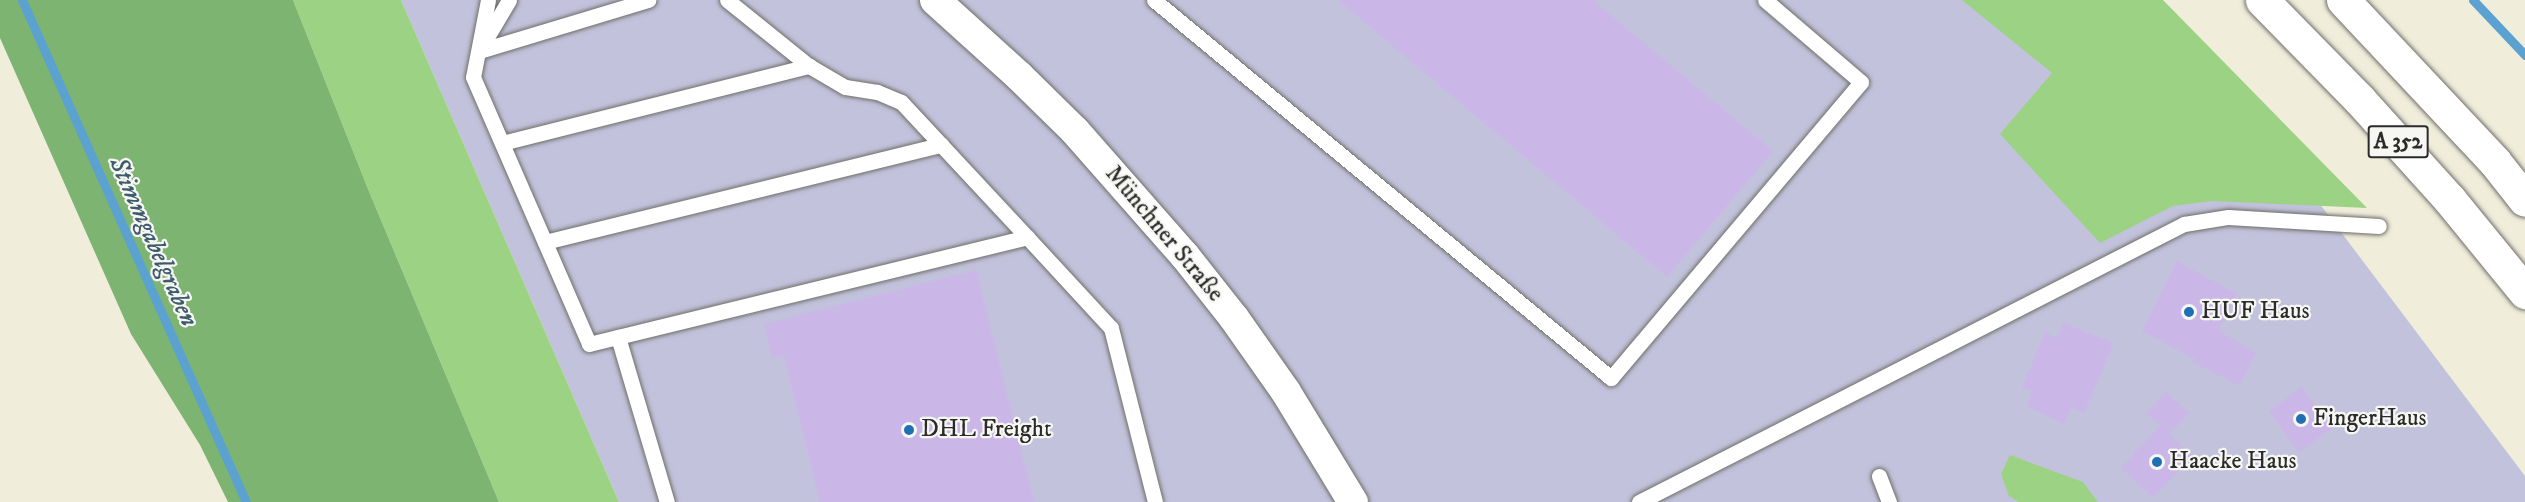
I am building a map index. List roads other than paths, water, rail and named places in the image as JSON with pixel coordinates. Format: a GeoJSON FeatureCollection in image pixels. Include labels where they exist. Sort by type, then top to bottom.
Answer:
{"type":"FeatureCollection","features":[{"type":"Feature","properties":{"kind":"highway","name":"A 352"},"geometry":{"type":"LineString","coordinates":[[2262,0],[2367,108],[2450,200],[2525,292]]}},
{"type":"Feature","properties":{"kind":"highway","name":"A 352"},"geometry":{"type":"LineString","coordinates":[[2343,0],[2495,162],[2525,200]]}},
{"type":"Feature","properties":{"kind":"street","name":"Münchner Straße"},"geometry":{"type":"LineString","coordinates":[[935,0],[1019,76],[1075,131],[1185,256],[1234,318],[1286,392],[1353,502]]}},
{"type":"Feature","properties":{"kind":"lane"},"geometry":{"type":"LineString","coordinates":[[488,0],[473,77],[589,344],[1027,237]]}},
{"type":"Feature","properties":{"kind":"lane"},"geometry":{"type":"LineString","coordinates":[[479,51],[509,0]]}},
{"type":"Feature","properties":{"kind":"lane"},"geometry":{"type":"LineString","coordinates":[[727,0],[809,66],[845,87],[877,92],[901,102],[1111,328],[1155,502]]}},
{"type":"Feature","properties":{"kind":"lane"},"geometry":{"type":"LineString","coordinates":[[1154,0],[1611,378],[1861,82],[1765,0]]}},
{"type":"Feature","properties":{"kind":"lane"},"geometry":{"type":"LineString","coordinates":[[479,51],[634,2]]}},
{"type":"Feature","properties":{"kind":"lane"},"geometry":{"type":"LineString","coordinates":[[502,143],[809,66]]}},
{"type":"Feature","properties":{"kind":"lane"},"geometry":{"type":"LineString","coordinates":[[545,242],[941,145]]}},
{"type":"Feature","properties":{"kind":"lane"},"geometry":{"type":"LineString","coordinates":[[1639,502],[2184,224],[2228,217],[2379,226]]}},
{"type":"Feature","properties":{"kind":"lane"},"geometry":{"type":"LineString","coordinates":[[618,337],[667,502]]}},
{"type":"Feature","properties":{"kind":"lane"},"geometry":{"type":"LineString","coordinates":[[1879,476],[1889,502]]}},
{"type":"Feature","properties":{"kind":"waterway","name":"Stimmgabelgraben"},"geometry":{"type":"LineString","coordinates":[[22,0],[246,502]]}},
{"type":"Feature","properties":{"kind":"waterway"},"geometry":{"type":"LineString","coordinates":[[2473,0],[2525,55]]}},
{"type":"Feature","properties":{"kind":"place","name":"HUF Haus"},"geometry":{"type":"Point","coordinates":[2189,312]}},
{"type":"Feature","properties":{"kind":"place","name":"FingerHaus"},"geometry":{"type":"Point","coordinates":[2301,419]}},
{"type":"Feature","properties":{"kind":"place","name":"DHL Freight"},"geometry":{"type":"Point","coordinates":[909,430]}},
{"type":"Feature","properties":{"kind":"place","name":"Haacke Haus"},"geometry":{"type":"Point","coordinates":[2157,462]}}]}
